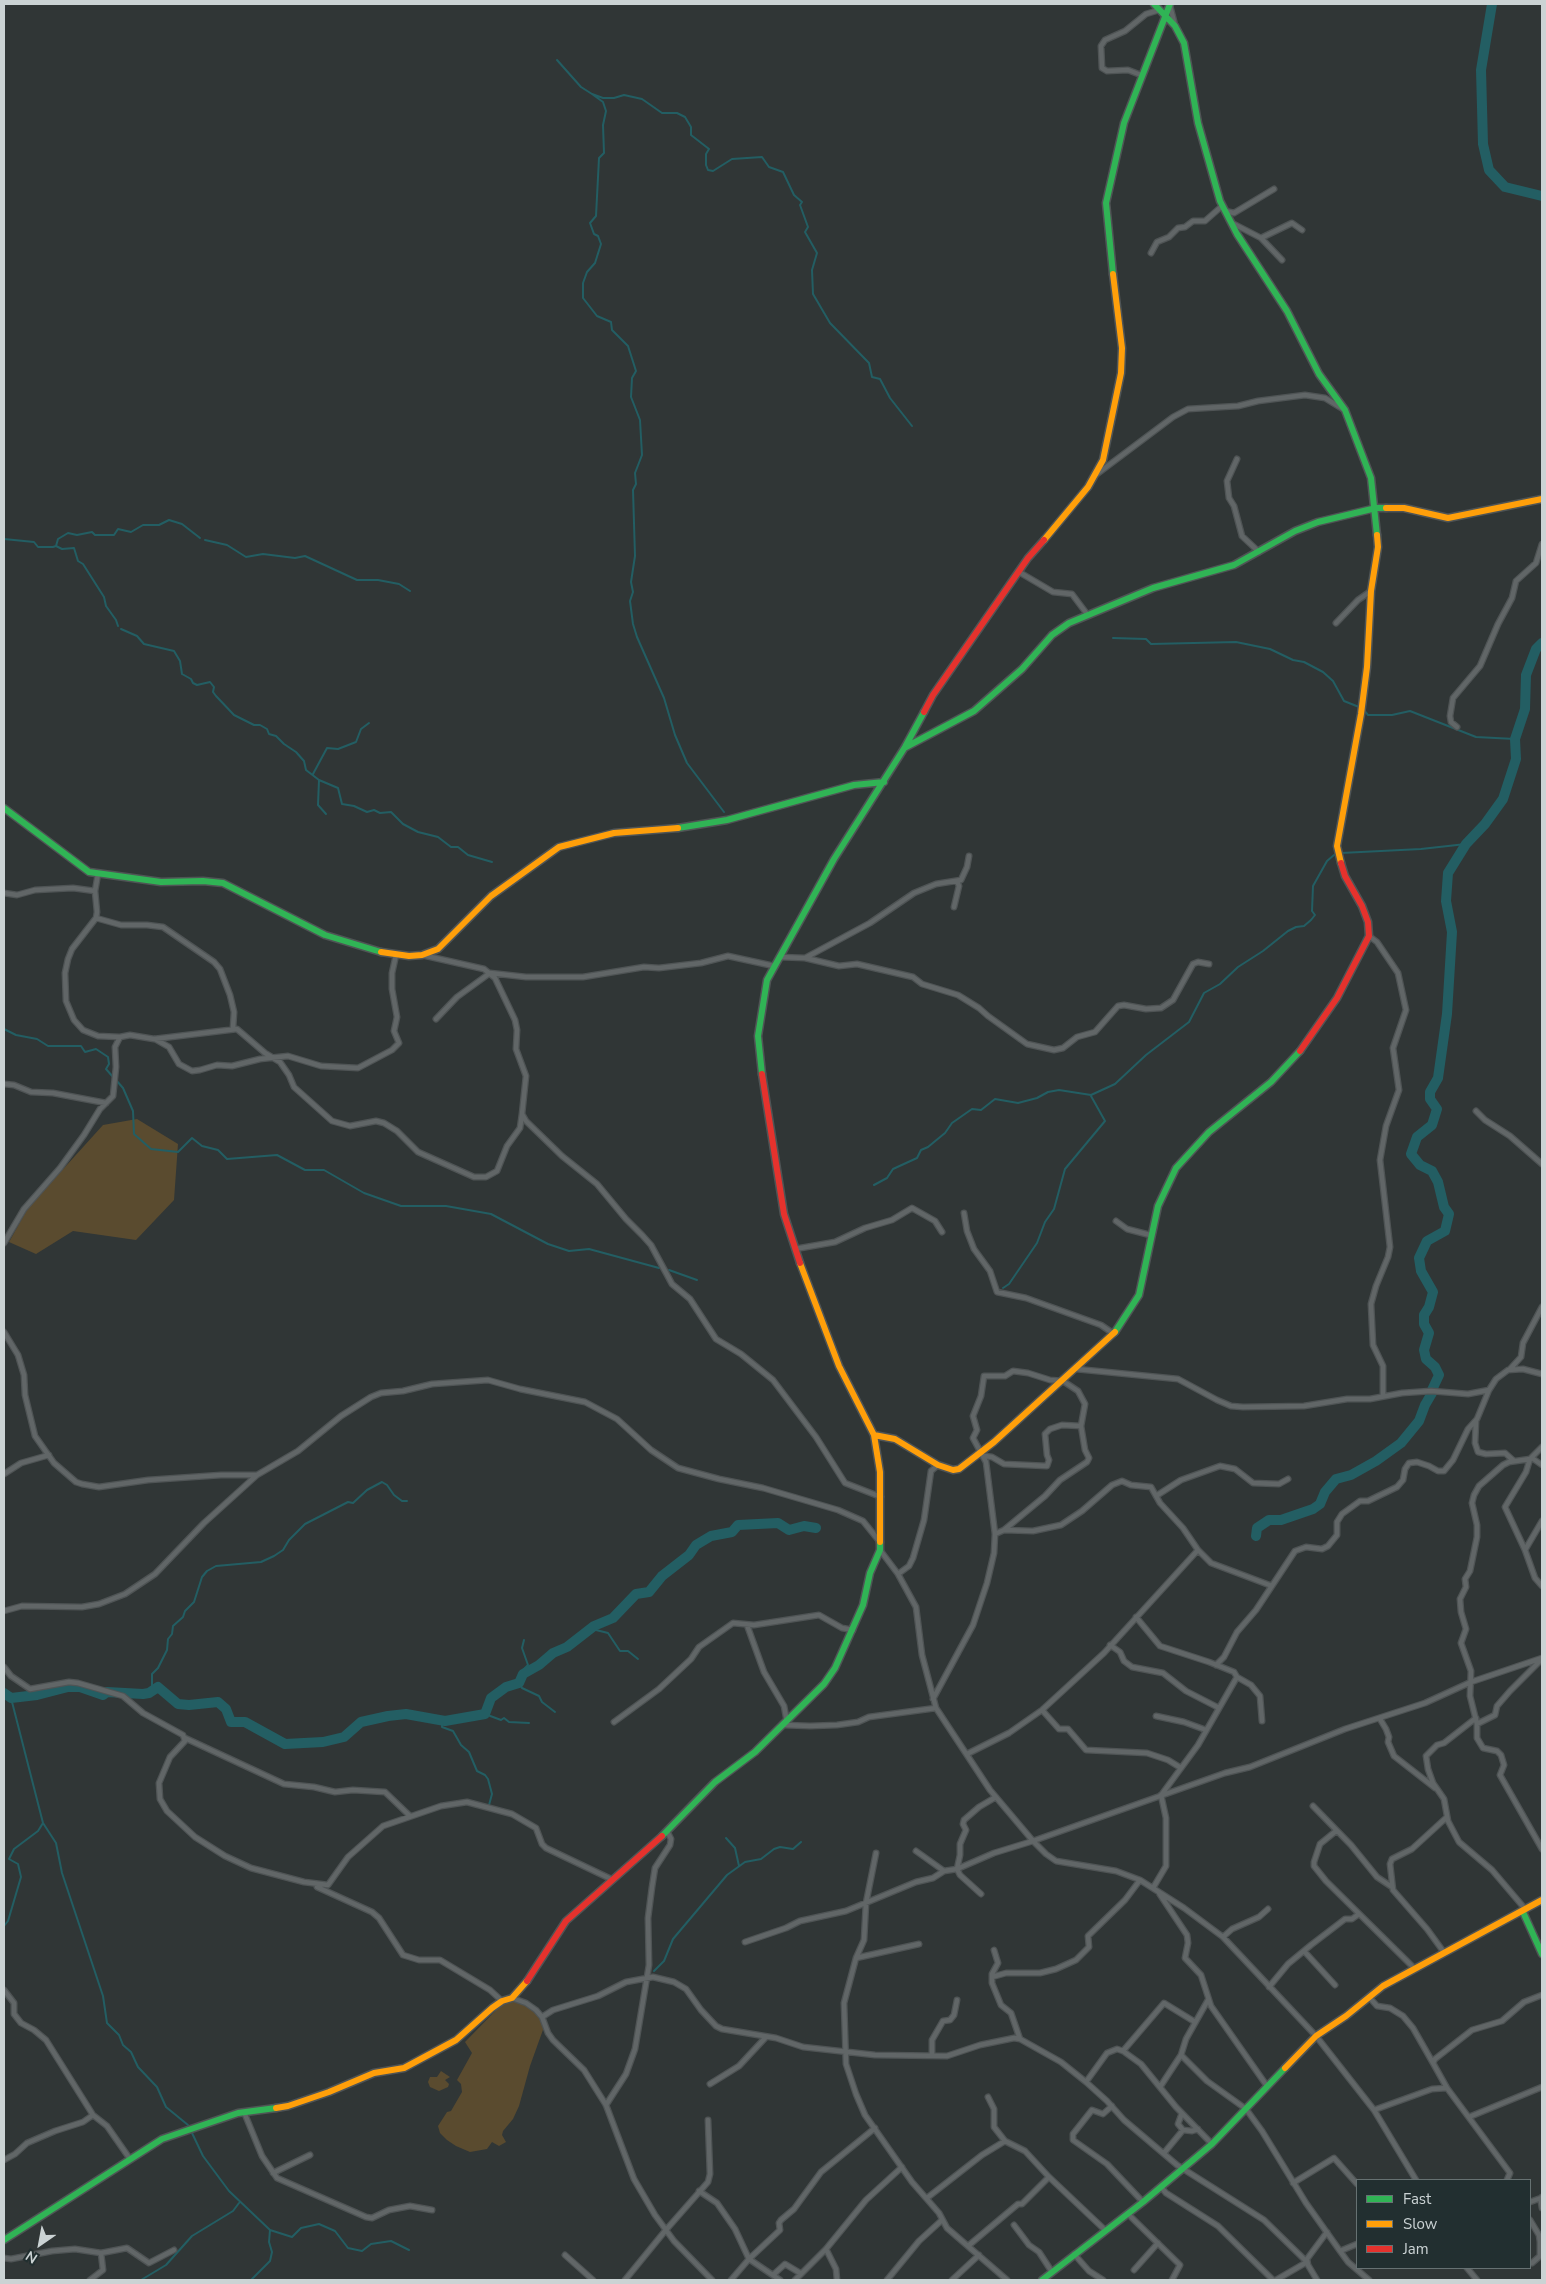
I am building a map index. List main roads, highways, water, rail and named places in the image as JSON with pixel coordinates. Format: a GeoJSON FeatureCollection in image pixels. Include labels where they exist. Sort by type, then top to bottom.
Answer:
{"type":"FeatureCollection","features":[{"type":"Feature","properties":{"kind":"waterway"},"geometry":{"type":"LineString","coordinates":[[1492,4],[1481,70],[1483,144],[1489,170],[1505,187],[1542,196]]}},
{"type":"Feature","properties":{"kind":"waterway"},"geometry":{"type":"LineString","coordinates":[[557,60],[581,87],[592,94],[603,98],[614,98],[624,95],[642,99],[662,113],[677,113],[685,117],[691,127],[691,135],[709,149],[706,154],[708,170],[713,171],[732,159],[762,157],[769,167],[783,172],[794,195],[802,202],[800,205],[808,227],[805,232],[817,253],[812,270],[813,294],[830,323],[869,363],[872,377],[880,379],[890,398],[912,426]]}},
{"type":"Feature","properties":{"kind":"waterway"},"geometry":{"type":"LineString","coordinates":[[592,94],[603,102],[606,111],[603,125],[604,153],[599,158],[596,216],[590,223],[594,234],[598,236],[601,244],[595,263],[587,272],[583,283],[583,298],[597,316],[611,322],[612,330],[628,346],[636,371],[632,378],[631,397],[640,420],[642,455],[635,473],[636,484],[633,490],[635,556],[631,582],[633,592],[630,601],[633,624],[664,698],[675,735],[687,763],[724,812]]}},
{"type":"Feature","properties":{"kind":"waterway"},"geometry":{"type":"LineString","coordinates":[[4,539],[34,542],[38,547],[53,547],[56,546],[58,539],[68,533],[77,535],[92,532],[95,535],[114,535],[118,529],[131,532],[143,525],[159,525],[169,520],[182,524],[200,538]]}},
{"type":"Feature","properties":{"kind":"waterway"},"geometry":{"type":"LineString","coordinates":[[205,540],[227,545],[246,557],[263,554],[295,558],[305,556],[357,580],[378,580],[399,584],[410,591]]}},
{"type":"Feature","properties":{"kind":"waterway"},"geometry":{"type":"LineString","coordinates":[[56,546],[62,549],[74,548],[78,561],[83,564],[104,597],[106,606],[118,626]]}},
{"type":"Feature","properties":{"kind":"waterway"},"geometry":{"type":"LineString","coordinates":[[121,629],[137,636],[144,644],[174,651],[180,661],[182,674],[197,685],[210,682],[214,687],[213,692],[234,715],[267,729],[269,734],[276,736],[296,752],[304,761],[306,770],[319,780],[318,805],[326,814]]}},
{"type":"Feature","properties":{"kind":"waterway"},"geometry":{"type":"LineString","coordinates":[[1113,638],[1146,639],[1151,644],[1236,642],[1270,649],[1293,660],[1304,662],[1323,672],[1333,681],[1344,701],[1359,707]]}},
{"type":"Feature","properties":{"kind":"waterway"},"geometry":{"type":"LineString","coordinates":[[1432,1390],[1439,1375],[1435,1367],[1426,1359],[1424,1350],[1429,1333],[1424,1324],[1424,1315],[1429,1307],[1433,1292],[1421,1271],[1419,1258],[1427,1241],[1445,1231],[1449,1214],[1444,1207],[1438,1182],[1432,1171],[1420,1165],[1411,1154],[1417,1137],[1432,1125],[1437,1109],[1430,1099],[1430,1092],[1438,1078],[1447,1014],[1452,932],[1446,901],[1448,873],[1466,844],[1485,824],[1503,799],[1516,759],[1515,739],[1525,709],[1526,675],[1536,649],[1542,643]]}},
{"type":"Feature","properties":{"kind":"waterway"},"geometry":{"type":"LineString","coordinates":[[1363,709],[1368,715],[1392,715],[1410,711],[1476,737],[1515,739]]}},
{"type":"Feature","properties":{"kind":"waterway"},"geometry":{"type":"LineString","coordinates":[[313,774],[327,748],[338,749],[356,742],[361,729],[369,723]]}},
{"type":"Feature","properties":{"kind":"waterway"},"geometry":{"type":"LineString","coordinates":[[319,780],[338,788],[342,804],[354,806],[367,812],[374,810],[380,813],[391,812],[403,824],[418,832],[438,837],[451,847],[458,847],[468,855],[492,862]]}},
{"type":"Feature","properties":{"kind":"waterway"},"geometry":{"type":"LineString","coordinates":[[1341,853],[1421,849],[1466,844]]}},
{"type":"Feature","properties":{"kind":"waterway"},"geometry":{"type":"LineString","coordinates":[[874,1185],[887,1178],[893,1169],[917,1158],[921,1150],[928,1147],[945,1133],[952,1123],[972,1109],[981,1110],[995,1099],[1018,1103],[1059,1090],[1091,1095],[1115,1084],[1146,1055],[1189,1022],[1204,993],[1220,984],[1238,967],[1263,951],[1288,931],[1304,926],[1311,920],[1315,915],[1312,911],[1313,886],[1327,861],[1334,855]]}},
{"type":"Feature","properties":{"kind":"waterway"},"geometry":{"type":"LineString","coordinates":[[4,1029],[16,1035],[37,1039],[48,1046],[81,1046],[85,1052],[96,1049],[108,1057],[109,1064],[106,1069],[113,1077]]}},
{"type":"Feature","properties":{"kind":"waterway"},"geometry":{"type":"LineString","coordinates":[[116,1080],[123,1088],[133,1111],[134,1134],[151,1149],[178,1152],[192,1138],[202,1146],[218,1150],[227,1159],[277,1155],[305,1170],[324,1170],[364,1193],[401,1206],[446,1206],[491,1214],[548,1244],[569,1251],[589,1249],[659,1268]]}},
{"type":"Feature","properties":{"kind":"waterway"},"geometry":{"type":"LineString","coordinates":[[1003,1288],[1009,1284],[1037,1243],[1045,1222],[1054,1209],[1065,1169],[1105,1121],[1091,1096]]}},
{"type":"Feature","properties":{"kind":"waterway"},"geometry":{"type":"LineString","coordinates":[[669,1270],[697,1280]]}},
{"type":"Feature","properties":{"kind":"waterway"},"geometry":{"type":"LineString","coordinates":[[1256,1536],[1257,1528],[1269,1520],[1281,1520],[1313,1509],[1320,1504],[1325,1492],[1336,1479],[1351,1475],[1376,1461],[1401,1443],[1419,1421],[1432,1393]]}},
{"type":"Feature","properties":{"kind":"waterway"},"geometry":{"type":"LineString","coordinates":[[152,1691],[152,1674],[158,1668],[167,1650],[168,1639],[172,1634],[173,1626],[183,1617],[185,1611],[194,1602],[202,1577],[207,1571],[216,1566],[261,1562],[274,1556],[283,1550],[289,1540],[305,1524],[348,1502],[353,1503],[367,1490],[382,1482],[387,1485],[394,1495],[402,1501],[407,1501]]}},
{"type":"Feature","properties":{"kind":"waterway"},"geometry":{"type":"LineString","coordinates":[[4,1693],[11,1698],[37,1695],[68,1687],[80,1687],[103,1695],[107,1692],[143,1694],[149,1693],[158,1687],[178,1704],[189,1705],[218,1702],[226,1709],[231,1722],[245,1722],[285,1744],[323,1742],[344,1737],[361,1722],[388,1716],[406,1714],[445,1721],[485,1714],[491,1698],[506,1687],[519,1683],[523,1674],[539,1665],[553,1653],[567,1647],[594,1626],[613,1618],[636,1594],[649,1592],[662,1576],[689,1555],[696,1545],[711,1536],[732,1532],[738,1525],[778,1523],[789,1530],[804,1526],[816,1528]]}},
{"type":"Feature","properties":{"kind":"waterway"},"geometry":{"type":"LineString","coordinates":[[594,1626],[596,1630],[608,1633],[620,1651],[628,1651],[638,1659]]}},
{"type":"Feature","properties":{"kind":"waterway"},"geometry":{"type":"LineString","coordinates":[[524,1640],[522,1648],[528,1665],[521,1672],[519,1683],[522,1688],[539,1696],[542,1702],[555,1712]]}},
{"type":"Feature","properties":{"kind":"waterway"},"geometry":{"type":"LineString","coordinates":[[11,1698],[43,1823],[56,1843],[62,1873],[103,1996],[107,2023],[119,2035],[123,2045],[131,2052],[138,2067],[157,2087],[166,2107],[188,2125]]}},
{"type":"Feature","properties":{"kind":"waterway"},"geometry":{"type":"LineString","coordinates":[[485,1714],[501,1720],[504,1718],[509,1722],[529,1723]]}},
{"type":"Feature","properties":{"kind":"waterway"},"geometry":{"type":"LineString","coordinates":[[445,1721],[442,1723],[442,1727],[453,1731],[461,1745],[469,1752],[477,1771],[488,1779],[492,1794],[489,1805]]}},
{"type":"Feature","properties":{"kind":"waterway"},"geometry":{"type":"LineString","coordinates":[[4,1926],[8,1921],[21,1877],[18,1864],[9,1859],[14,1849],[38,1831],[43,1823]]}},
{"type":"Feature","properties":{"kind":"waterway"},"geometry":{"type":"LineString","coordinates":[[726,1838],[735,1848],[739,1866]]}},
{"type":"Feature","properties":{"kind":"waterway"},"geometry":{"type":"LineString","coordinates":[[654,1971],[664,1961],[673,1939],[727,1875],[745,1862],[761,1859],[774,1849],[780,1847],[793,1849],[801,1842]]}},
{"type":"Feature","properties":{"kind":"waterway"},"geometry":{"type":"LineString","coordinates":[[192,2133],[203,2156],[229,2191],[270,2230],[269,2242],[272,2252],[270,2261],[251,2280]]}},
{"type":"Feature","properties":{"kind":"waterway"},"geometry":{"type":"LineString","coordinates":[[141,2280],[166,2265],[192,2236],[233,2211],[239,2203]]}},
{"type":"Feature","properties":{"kind":"waterway"},"geometry":{"type":"LineString","coordinates":[[270,2230],[292,2237],[301,2228],[319,2224],[335,2231],[348,2248],[362,2251],[371,2244],[391,2241],[409,2250]]}}]}
